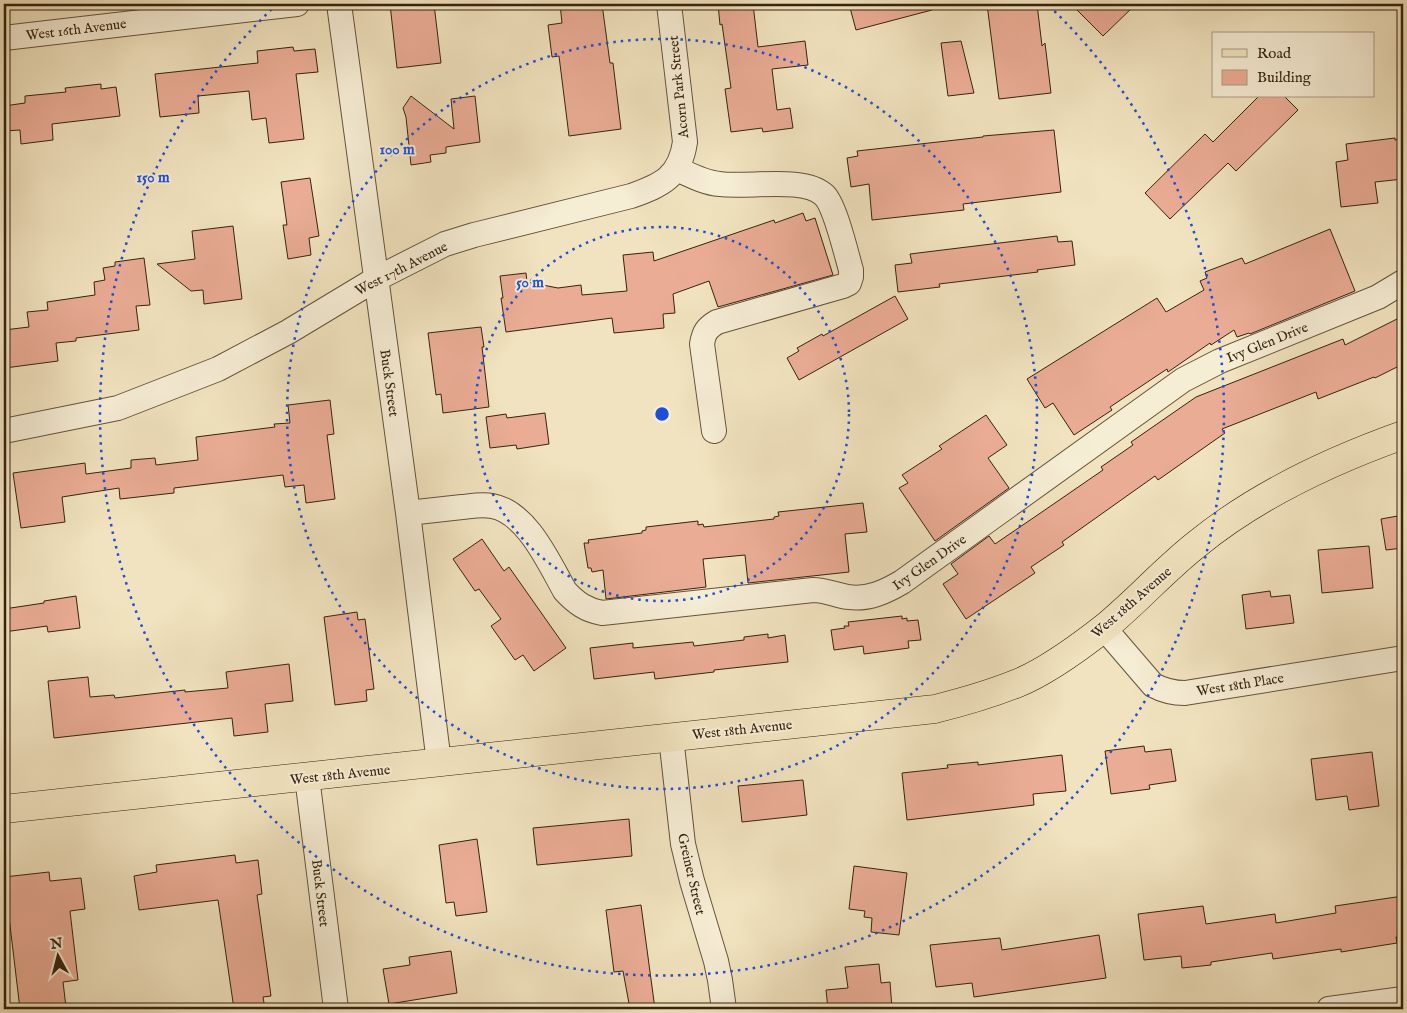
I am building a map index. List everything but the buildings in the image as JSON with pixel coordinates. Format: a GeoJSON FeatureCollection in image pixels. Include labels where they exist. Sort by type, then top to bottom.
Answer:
{"type":"FeatureCollection","features":[{"type":"Feature","properties":{"kind":"main road","name":"West 18th Avenue"},"geometry":{"type":"LineString","coordinates":[[4,809],[935,708],[974,699],[1020,682],[1064,656],[1104,628],[1197,544],[1231,519],[1265,498],[1313,472],[1360,450],[1403,435]]}},
{"type":"Feature","properties":{"kind":"street","name":"West 16th Avenue"},"geometry":{"type":"LineString","coordinates":[[4,38],[297,4]]}},
{"type":"Feature","properties":{"kind":"street","name":"Buck Street"},"geometry":{"type":"LineString","coordinates":[[339,4],[408,513],[439,763]]}},
{"type":"Feature","properties":{"kind":"street","name":"Acorn Park Street"},"geometry":{"type":"LineString","coordinates":[[668,4],[685,142],[683,155],[677,170]]}},
{"type":"Feature","properties":{"kind":"street","name":"West 17th Avenue"},"geometry":{"type":"LineString","coordinates":[[4,431],[118,408],[218,369],[288,332],[376,279],[428,252],[467,237],[644,192],[666,180],[677,170]]}},
{"type":"Feature","properties":{"kind":"street"},"geometry":{"type":"LineString","coordinates":[[677,170],[719,184],[802,185],[816,189],[825,195],[831,206],[851,270],[849,283],[843,286],[717,322],[708,328],[704,334],[702,344],[714,431]]}},
{"type":"Feature","properties":{"kind":"street","name":"Ivy Glen Drive"},"geometry":{"type":"LineString","coordinates":[[408,513],[480,505],[493,506],[506,511],[519,519],[528,529],[573,600],[582,607],[602,613],[813,590],[827,591],[846,597],[866,598],[890,589],[902,582],[1183,380],[1220,361],[1378,297],[1403,282]]}},
{"type":"Feature","properties":{"kind":"street","name":"West 18th Place"},"geometry":{"type":"LineString","coordinates":[[1104,628],[1153,685],[1173,693],[1185,693],[1403,658]]}},
{"type":"Feature","properties":{"kind":"street","name":"Greiner Street"},"geometry":{"type":"LineString","coordinates":[[671,737],[683,844],[716,961],[724,1009]]}},
{"type":"Feature","properties":{"kind":"street","name":"Buck Street"},"geometry":{"type":"LineString","coordinates":[[306,777],[336,1009]]}},
{"type":"Feature","properties":{"kind":"street"},"geometry":{"type":"LineString","coordinates":[[1329,1009],[1403,999]]}}]}
